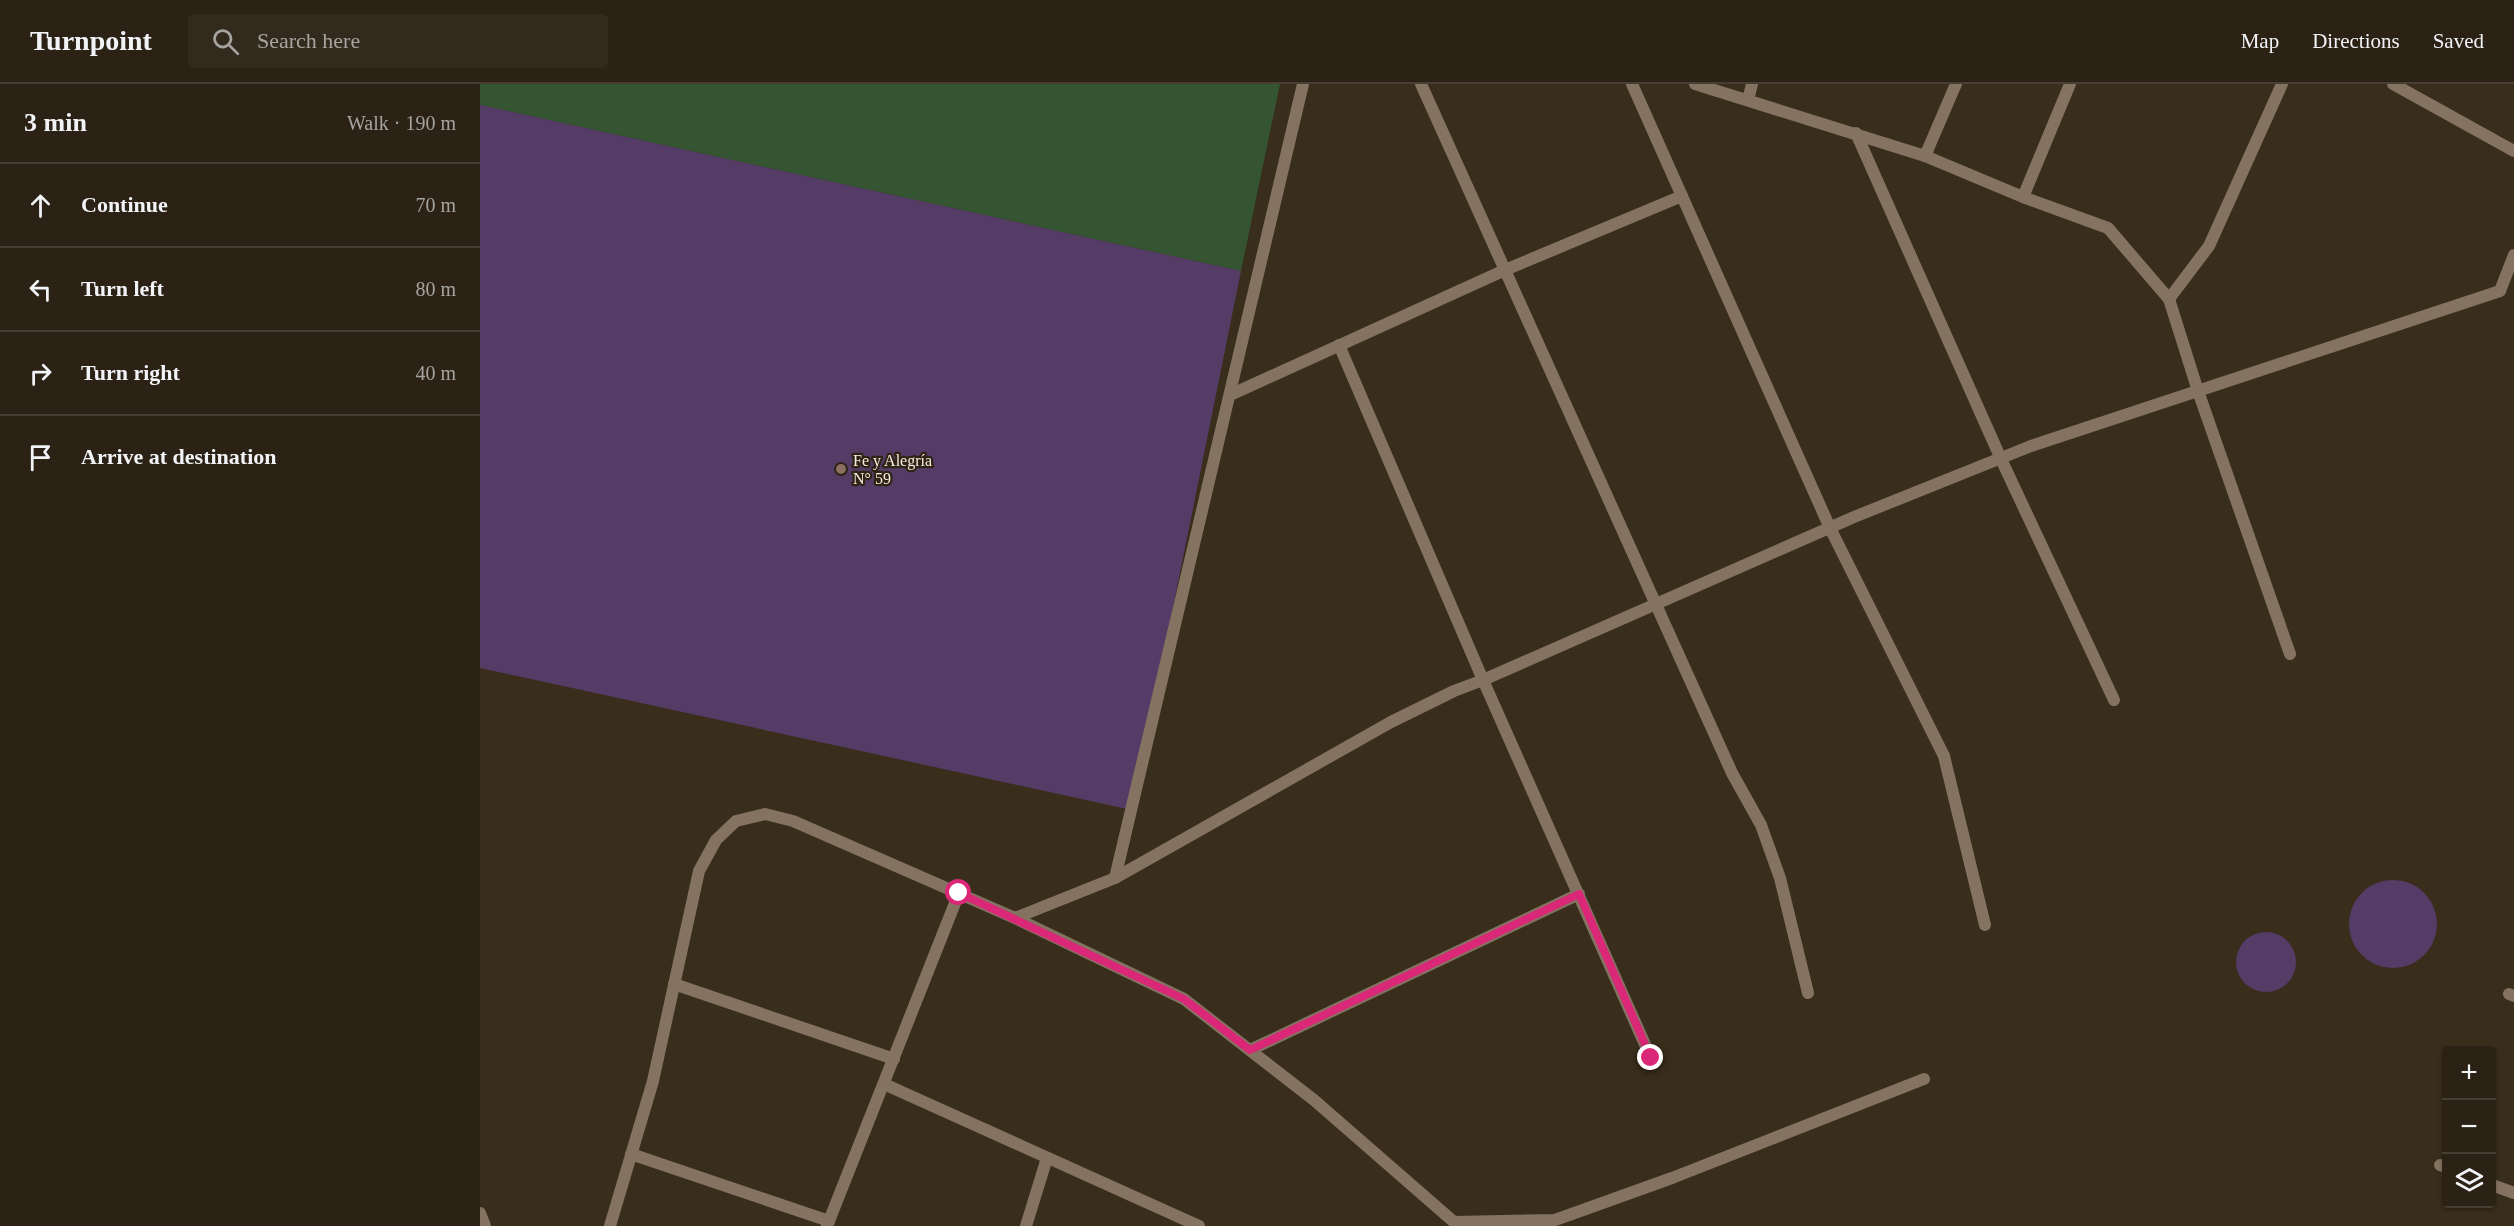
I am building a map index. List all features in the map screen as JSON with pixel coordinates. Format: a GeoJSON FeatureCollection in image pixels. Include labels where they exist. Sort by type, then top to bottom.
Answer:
{"type":"FeatureCollection","features":[{"type":"Feature","properties":{"kind":"street"},"geometry":{"type":"LineString","coordinates":[[1115,878],[1303,84]]}},
{"type":"Feature","properties":{"kind":"street"},"geometry":{"type":"LineString","coordinates":[[1421,84],[1732,773],[1761,825],[1780,878],[1808,993]]}},
{"type":"Feature","properties":{"kind":"street"},"geometry":{"type":"LineString","coordinates":[[1632,84],[1830,528],[1944,756],[1985,925]]}},
{"type":"Feature","properties":{"kind":"street"},"geometry":{"type":"LineString","coordinates":[[1695,84],[1925,156],[2108,228],[2169,298],[2198,391],[2290,654]]}},
{"type":"Feature","properties":{"kind":"street"},"geometry":{"type":"LineString","coordinates":[[1748,100],[1752,84]]}},
{"type":"Feature","properties":{"kind":"street"},"geometry":{"type":"LineString","coordinates":[[1925,156],[1956,84]]}},
{"type":"Feature","properties":{"kind":"street"},"geometry":{"type":"LineString","coordinates":[[2023,196],[2070,84]]}},
{"type":"Feature","properties":{"kind":"street"},"geometry":{"type":"LineString","coordinates":[[2169,298],[2210,246],[2282,84]]}},
{"type":"Feature","properties":{"kind":"street"},"geometry":{"type":"LineString","coordinates":[[2393,84],[2514,151]]}},
{"type":"Feature","properties":{"kind":"street"},"geometry":{"type":"LineString","coordinates":[[1856,133],[2001,459],[2114,700]]}},
{"type":"Feature","properties":{"kind":"street"},"geometry":{"type":"LineString","coordinates":[[1230,394],[1505,270],[1682,196]]}},
{"type":"Feature","properties":{"kind":"street"},"geometry":{"type":"LineString","coordinates":[[1015,918],[1115,878],[1391,722],[1454,691],[1830,528],[2001,459],[2500,291],[2514,255]]}},
{"type":"Feature","properties":{"kind":"street"},"geometry":{"type":"LineString","coordinates":[[1339,345],[1483,680],[1651,1058]]}},
{"type":"Feature","properties":{"kind":"street"},"geometry":{"type":"LineString","coordinates":[[610,1226],[653,1081],[699,871],[716,840],[736,821],[765,814],[793,821],[959,893],[1184,999],[1314,1100],[1454,1222],[1555,1220],[1672,1179],[1924,1079]]}},
{"type":"Feature","properties":{"kind":"street"},"geometry":{"type":"LineString","coordinates":[[631,1154],[828,1223],[959,893]]}},
{"type":"Feature","properties":{"kind":"street"},"geometry":{"type":"LineString","coordinates":[[1250,1050],[1579,894]]}},
{"type":"Feature","properties":{"kind":"street"},"geometry":{"type":"LineString","coordinates":[[674,984],[894,1059]]}},
{"type":"Feature","properties":{"kind":"street"},"geometry":{"type":"LineString","coordinates":[[884,1084],[1199,1226]]}},
{"type":"Feature","properties":{"kind":"street"},"geometry":{"type":"LineString","coordinates":[[1026,1226],[1047,1158]]}},
{"type":"Feature","properties":{"kind":"street"},"geometry":{"type":"LineString","coordinates":[[2496,1186],[2514,1193]]}},
{"type":"Feature","properties":{"kind":"street"},"geometry":{"type":"LineString","coordinates":[[480,1213],[485,1226]]}},
{"type":"Feature","properties":{"kind":"green space"},"geometry":{"type":"Polygon","coordinates":[[[480,84],[1280,84],[1241,271],[480,105],[480,84]]]}},
{"type":"Feature","properties":{"kind":"building","name":"Fe y Alegría N° 59"},"geometry":{"type":"Polygon","coordinates":[[[480,105],[1241,271],[1132,810],[480,668],[480,105]]]}},
{"type":"Feature","properties":{"kind":"building"},"geometry":{"type":"Polygon","coordinates":[[[2393,880],[2418,887],[2430,899],[2437,924],[2430,949],[2418,961],[2393,968],[2368,961],[2356,949],[2349,924],[2356,899],[2368,887],[2393,880]]]}},
{"type":"Feature","properties":{"kind":"building"},"geometry":{"type":"Polygon","coordinates":[[[2266,932],[2287,941],[2296,962],[2287,983],[2266,992],[2245,983],[2236,962],[2245,941],[2266,932]]]}},
{"type":"Feature","properties":{"kind":"place","name":"Fe y Alegría N° 59"},"geometry":{"type":"Point","coordinates":[841,469]}},
{"type":"Feature","properties":{"kind":"route"},"geometry":{"type":"LineString","coordinates":[[959,893],[1184,999],[1250,1050],[1579,894],[1651,1058]]}}]}
